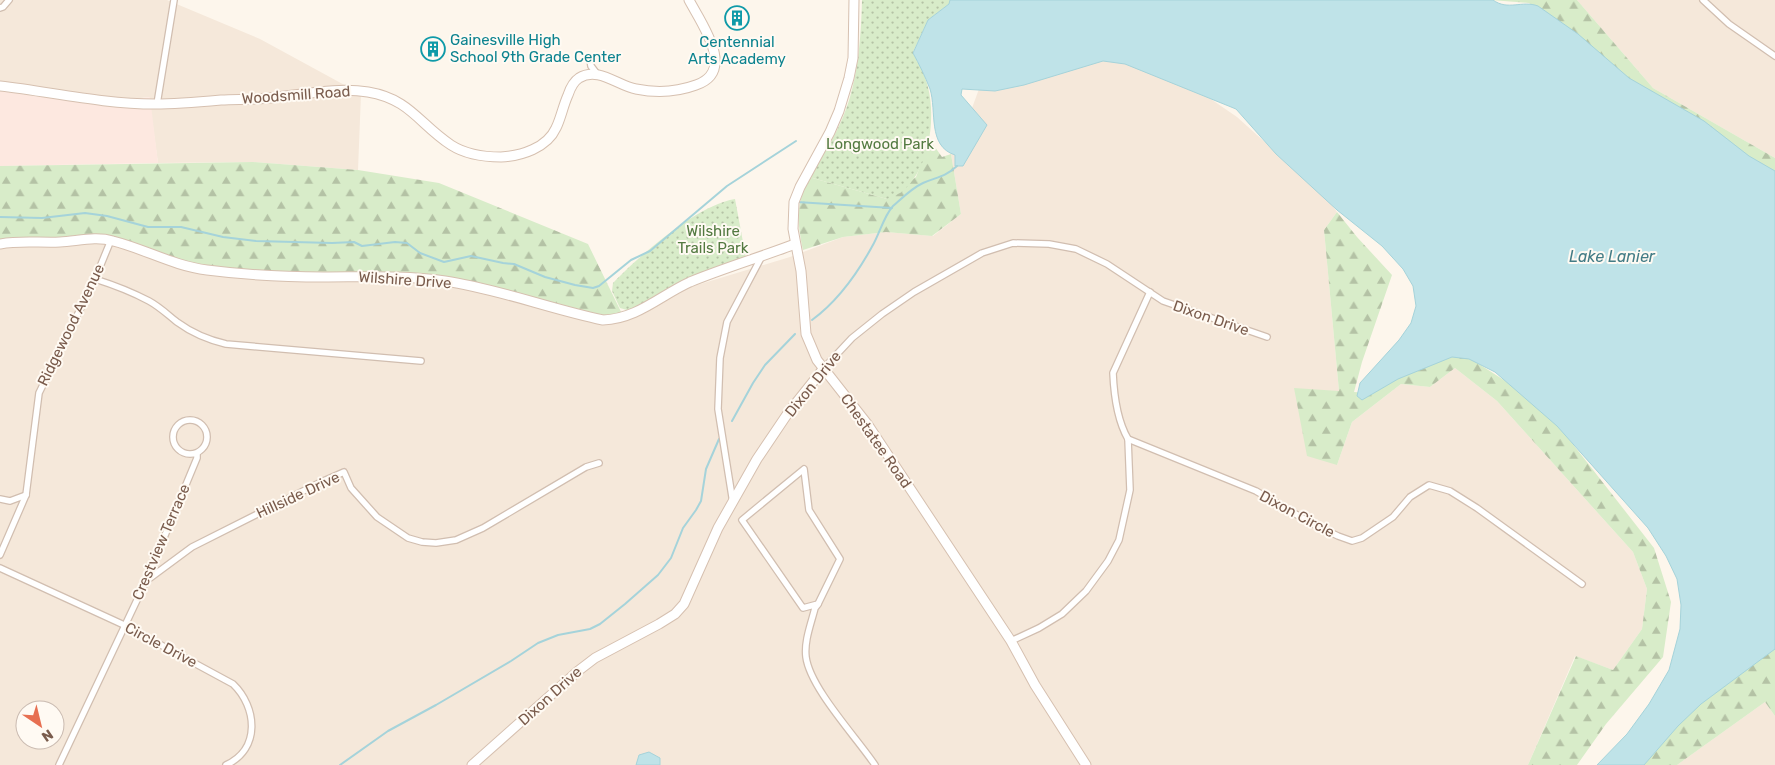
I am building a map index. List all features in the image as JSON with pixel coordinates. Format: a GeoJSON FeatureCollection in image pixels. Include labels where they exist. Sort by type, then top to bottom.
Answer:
{"type":"FeatureCollection","features":[{"type":"Feature","properties":{"kind":"street"},"geometry":{"type":"LineString","coordinates":[[0,8],[9,0]]}},
{"type":"Feature","properties":{"kind":"street"},"geometry":{"type":"LineString","coordinates":[[156,104],[174,0]]}},
{"type":"Feature","properties":{"kind":"street"},"geometry":{"type":"LineString","coordinates":[[593,57],[590,60],[591,66],[597,74],[628,87],[659,92],[683,89],[705,81],[713,70],[716,55],[713,44],[689,0]]}},
{"type":"Feature","properties":{"kind":"street","name":"Chestatee Road"},"geometry":{"type":"LineString","coordinates":[[854,0],[853,58],[849,78],[833,125],[794,202],[793,224],[801,271],[806,334],[817,360],[868,425],[1012,641],[1035,685],[1086,765]]}},
{"type":"Feature","properties":{"kind":"street"},"geometry":{"type":"LineString","coordinates":[[1703,0],[1735,28],[1775,56]]}},
{"type":"Feature","properties":{"kind":"street","name":"Woodsmill Road"},"geometry":{"type":"LineString","coordinates":[[0,86],[101,101],[156,104],[276,98],[311,92],[368,92],[395,100],[409,108],[436,134],[453,146],[467,152],[501,157],[526,152],[547,141],[557,126],[573,83],[580,77],[597,74]]}},
{"type":"Feature","properties":{"kind":"street","name":"Wilshire Drive"},"geometry":{"type":"LineString","coordinates":[[0,244],[11,241],[62,242],[89,238],[110,240],[142,249],[172,262],[204,270],[256,275],[390,277],[445,281],[603,320],[627,316],[692,282],[795,244]]}},
{"type":"Feature","properties":{"kind":"street","name":"Ridgewood Avenue"},"geometry":{"type":"LineString","coordinates":[[0,555],[26,495],[39,393],[95,279],[110,240]]}},
{"type":"Feature","properties":{"kind":"street","name":"Dixon Drive"},"geometry":{"type":"LineString","coordinates":[[472,765],[595,658],[675,614],[684,604],[693,588],[718,528],[757,459],[788,413],[824,368],[852,338],[882,314],[914,292],[982,252],[1013,243],[1049,244],[1076,249],[1107,264],[1163,301],[1267,337]]}},
{"type":"Feature","properties":{"kind":"street"},"geometry":{"type":"LineString","coordinates":[[733,503],[718,409],[720,358],[727,322],[762,256]]}},
{"type":"Feature","properties":{"kind":"street"},"geometry":{"type":"LineString","coordinates":[[95,279],[117,286],[148,301],[179,323],[215,342],[421,361]]}},
{"type":"Feature","properties":{"kind":"street"},"geometry":{"type":"LineString","coordinates":[[1012,641],[1062,614],[1086,591],[1108,561],[1119,540],[1130,490],[1128,439],[1120,422],[1113,373],[1150,292]]}},
{"type":"Feature","properties":{"kind":"street"},"geometry":{"type":"LineString","coordinates":[[194,420],[206,430],[207,441],[205,446],[196,454],[180,452],[173,442],[174,430],[182,422],[194,420]]}},
{"type":"Feature","properties":{"kind":"street","name":"Dixon Circle"},"geometry":{"type":"LineString","coordinates":[[1128,439],[1256,491],[1311,523],[1352,541],[1362,538],[1393,516],[1410,497],[1429,486],[1450,491],[1477,508],[1582,584]]}},
{"type":"Feature","properties":{"kind":"street","name":"Crestview Terrace"},"geometry":{"type":"LineString","coordinates":[[59,765],[146,581],[197,458],[196,454]]}},
{"type":"Feature","properties":{"kind":"street","name":"Hillside Drive"},"geometry":{"type":"LineString","coordinates":[[146,581],[192,547],[344,472],[351,488],[377,517],[408,538],[422,542],[436,542],[456,540],[483,528],[586,467],[599,463]]}},
{"type":"Feature","properties":{"kind":"street"},"geometry":{"type":"LineString","coordinates":[[818,604],[804,608],[742,520],[804,469],[809,510],[840,559],[818,604],[815,608],[806,644],[806,659],[812,675],[836,714],[874,765]]}},
{"type":"Feature","properties":{"kind":"street"},"geometry":{"type":"LineString","coordinates":[[0,499],[10,501],[26,495]]}},
{"type":"Feature","properties":{"kind":"street","name":"Circle Drive"},"geometry":{"type":"LineString","coordinates":[[0,568],[124,625],[233,684],[241,692],[252,719],[252,731],[241,754],[226,765]]}},
{"type":"Feature","properties":{"kind":"shaded area"},"geometry":{"type":"Polygon","coordinates":[[[0,0],[167,0],[260,39],[361,94],[358,170],[253,162],[158,163],[149,97],[90,104],[0,91],[0,0]]]}},
{"type":"Feature","properties":{"kind":"shaded area"},"geometry":{"type":"Polygon","coordinates":[[[1577,0],[1775,0],[1775,158],[1653,88],[1577,0]]]}},
{"type":"Feature","properties":{"kind":"shaded area"},"geometry":{"type":"Polygon","coordinates":[[[1106,54],[1202,93],[1237,117],[1324,195],[1337,212],[1324,230],[1339,391],[1337,465],[1352,422],[1401,384],[1430,387],[1455,368],[1497,401],[1633,552],[1647,589],[1642,629],[1613,670],[1575,656],[1528,765],[0,765],[0,245],[115,242],[477,288],[625,320],[640,316],[684,289],[790,257],[843,237],[886,232],[933,236],[961,214],[951,154],[968,119],[979,89],[1106,54]]]}},
{"type":"Feature","properties":{"kind":"shaded area"},"geometry":{"type":"Polygon","coordinates":[[[0,91],[90,104],[150,97],[158,163],[0,166],[0,91]]]}},
{"type":"Feature","properties":{"kind":"shaded area"},"geometry":{"type":"Polygon","coordinates":[[[1765,702],[1775,716],[1775,765],[1677,765],[1765,702]]]}},
{"type":"Feature","properties":{"kind":"green space","name":"Longwood Park"},"geometry":{"type":"Polygon","coordinates":[[[862,0],[951,0],[949,4],[928,20],[913,52],[925,77],[931,108],[931,123],[926,153],[913,180],[898,194],[887,199],[809,177],[836,133],[848,103],[858,60],[862,0]]]}},
{"type":"Feature","properties":{"kind":"green space"},"geometry":{"type":"Polygon","coordinates":[[[1491,0],[1577,0],[1653,88],[1775,158],[1775,193],[1529,3],[1491,0]]]}},
{"type":"Feature","properties":{"kind":"green space"},"geometry":{"type":"Polygon","coordinates":[[[930,140],[942,157],[951,154],[961,214],[932,236],[886,232],[843,237],[803,250],[799,213],[802,196],[809,177],[887,199],[916,177],[930,140]]]}},
{"type":"Feature","properties":{"kind":"green space"},"geometry":{"type":"Polygon","coordinates":[[[253,162],[358,170],[439,183],[588,244],[625,320],[477,288],[375,276],[195,273],[115,242],[0,245],[0,166],[253,162]]]}},
{"type":"Feature","properties":{"kind":"green space","name":"Wilshire Trails Park"},"geometry":{"type":"Polygon","coordinates":[[[735,199],[746,258],[635,309],[627,310],[620,308],[612,291],[613,283],[624,272],[653,246],[687,221],[720,203],[735,199]]]}},
{"type":"Feature","properties":{"kind":"green space"},"geometry":{"type":"Polygon","coordinates":[[[1337,212],[1392,275],[1362,362],[1354,392],[1370,393],[1441,354],[1468,357],[1510,384],[1554,420],[1654,548],[1671,602],[1663,657],[1606,724],[1577,765],[1528,765],[1576,656],[1613,670],[1642,629],[1647,589],[1633,552],[1497,401],[1455,368],[1430,387],[1401,384],[1352,422],[1337,465],[1307,456],[1294,388],[1339,391],[1324,230],[1337,212]]]}},
{"type":"Feature","properties":{"kind":"green space"},"geometry":{"type":"Polygon","coordinates":[[[1775,642],[1775,716],[1765,702],[1677,765],[1635,765],[1701,692],[1775,642]]]}},
{"type":"Feature","properties":{"kind":"water","name":"Lake Lanier"},"geometry":{"type":"Polygon","coordinates":[[[950,0],[1493,0],[1504,5],[1532,4],[1538,6],[1578,34],[1629,78],[1704,121],[1749,156],[1775,171],[1775,649],[1701,704],[1678,726],[1644,765],[1597,765],[1627,734],[1649,704],[1669,670],[1680,629],[1681,605],[1677,579],[1666,556],[1648,528],[1557,426],[1495,372],[1469,359],[1452,357],[1398,379],[1362,400],[1357,396],[1360,383],[1399,340],[1411,323],[1416,306],[1413,286],[1403,269],[1382,246],[1337,210],[1276,154],[1236,109],[1125,64],[1103,61],[1024,85],[995,91],[962,89],[961,95],[987,125],[963,166],[955,166],[955,155],[940,144],[937,136],[930,89],[913,53],[928,20],[949,4],[950,0]]]}},
{"type":"Feature","properties":{"kind":"water"},"geometry":{"type":"Polygon","coordinates":[[[649,752],[660,758],[660,765],[636,765],[639,755],[649,752]]]}},
{"type":"Feature","properties":{"kind":"waterway"},"geometry":{"type":"LineString","coordinates":[[0,217],[42,218],[85,213],[107,216],[148,227],[181,227],[223,237],[256,241],[354,242],[362,246],[395,242],[407,243],[420,253],[444,262],[471,256],[514,264],[545,277],[593,288],[599,286],[631,260],[650,251],[727,186],[796,141]]}},
{"type":"Feature","properties":{"kind":"waterway"},"geometry":{"type":"LineString","coordinates":[[812,320],[831,304],[855,275],[893,206],[907,193],[923,183],[945,175],[957,166]]}},
{"type":"Feature","properties":{"kind":"waterway"},"geometry":{"type":"LineString","coordinates":[[797,202],[892,208]]}},
{"type":"Feature","properties":{"kind":"waterway"},"geometry":{"type":"LineString","coordinates":[[732,421],[765,365],[795,334]]}},
{"type":"Feature","properties":{"kind":"waterway"},"geometry":{"type":"LineString","coordinates":[[340,765],[388,731],[436,705],[538,643],[558,635],[590,629],[600,624],[625,604],[658,575],[671,558],[683,528],[701,501],[706,469],[719,439]]}},
{"type":"Feature","properties":{"kind":"place","name":"Centennial Arts Academy"},"geometry":{"type":"Point","coordinates":[737,18]}},
{"type":"Feature","properties":{"kind":"place","name":"Gainesville High School 9th Grade Center"},"geometry":{"type":"Point","coordinates":[433,49]}}]}
